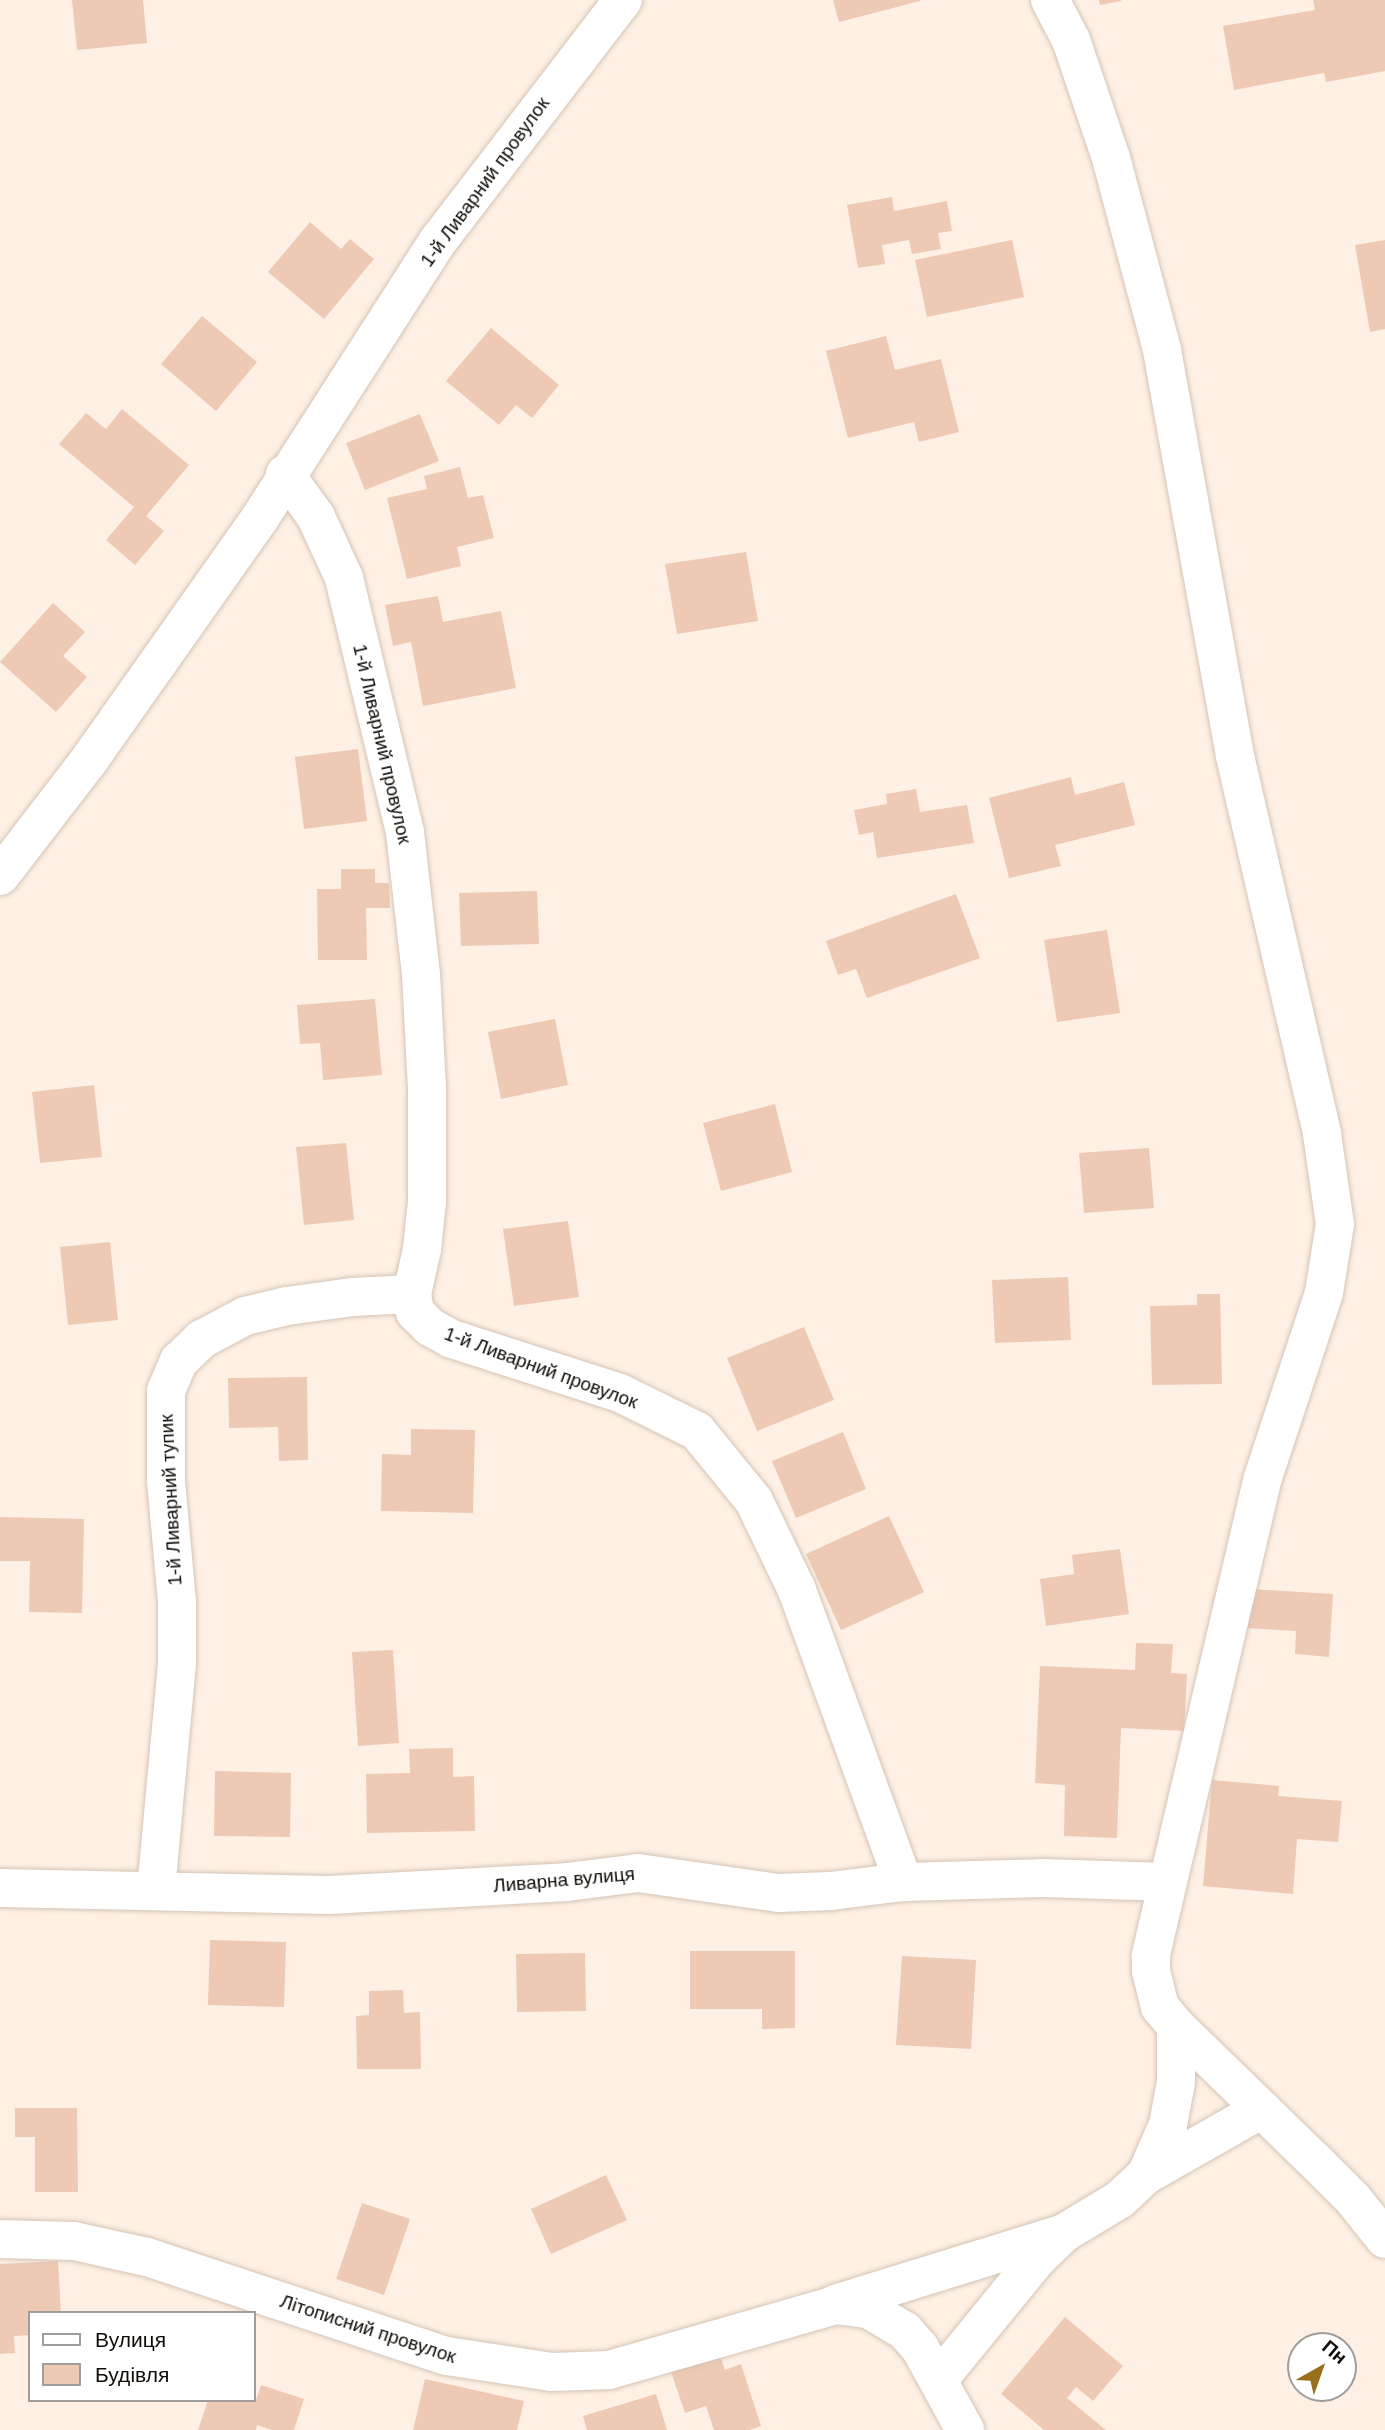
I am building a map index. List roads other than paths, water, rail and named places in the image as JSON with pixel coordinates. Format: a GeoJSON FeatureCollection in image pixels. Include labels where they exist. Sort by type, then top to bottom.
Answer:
{"type":"FeatureCollection","features":[{"type":"Feature","properties":{"kind":"street","name":"1-й Ливарний провулок"},"geometry":{"type":"LineString","coordinates":[[0,876],[90,759],[260,518],[285,474],[382,331],[438,241],[622,0]]}},
{"type":"Feature","properties":{"kind":"street"},"geometry":{"type":"LineString","coordinates":[[1050,0],[1071,40],[1111,158],[1162,350],[1235,756],[1322,1134],[1335,1224],[1324,1293],[1262,1481],[1151,1956],[1151,1971],[1160,2007],[1176,2026],[1353,2199],[1385,2239]]}},
{"type":"Feature","properties":{"kind":"street","name":"1-й Ливарний провулок"},"geometry":{"type":"LineString","coordinates":[[285,474],[316,517],[344,578],[405,832],[421,974],[427,1087],[427,1202],[422,1249],[412,1294],[415,1312],[430,1327],[452,1339],[620,1393],[696,1431],[705,1441],[754,1501],[797,1590],[903,1882]]}},
{"type":"Feature","properties":{"kind":"street","name":"1-й Ливарний тупик"},"geometry":{"type":"LineString","coordinates":[[156,1890],[177,1665],[177,1602],[166,1480],[166,1391],[179,1361],[202,1339],[245,1316],[287,1306],[353,1297],[412,1294]]}},
{"type":"Feature","properties":{"kind":"street","name":"Ливарна вулиця"},"geometry":{"type":"LineString","coordinates":[[0,1888],[156,1890],[252,1896],[329,1895],[567,1882],[638,1873],[779,1892],[831,1891],[903,1882],[1042,1878],[1168,1882]]}},
{"type":"Feature","properties":{"kind":"street"},"geometry":{"type":"LineString","coordinates":[[1146,2175],[1168,2125],[1174,2093],[1176,2026]]}},
{"type":"Feature","properties":{"kind":"street"},"geometry":{"type":"LineString","coordinates":[[939,2379],[1037,2259],[1064,2233],[1119,2200],[1146,2175],[1262,2109]]}},
{"type":"Feature","properties":{"kind":"street"},"geometry":{"type":"LineString","coordinates":[[835,2305],[1064,2233]]}},
{"type":"Feature","properties":{"kind":"street","name":"Літописний провулок"},"geometry":{"type":"LineString","coordinates":[[0,2239],[74,2241],[147,2257],[436,2353],[552,2372],[609,2370],[835,2305],[868,2309],[905,2331],[920,2348],[965,2430]]}}]}
